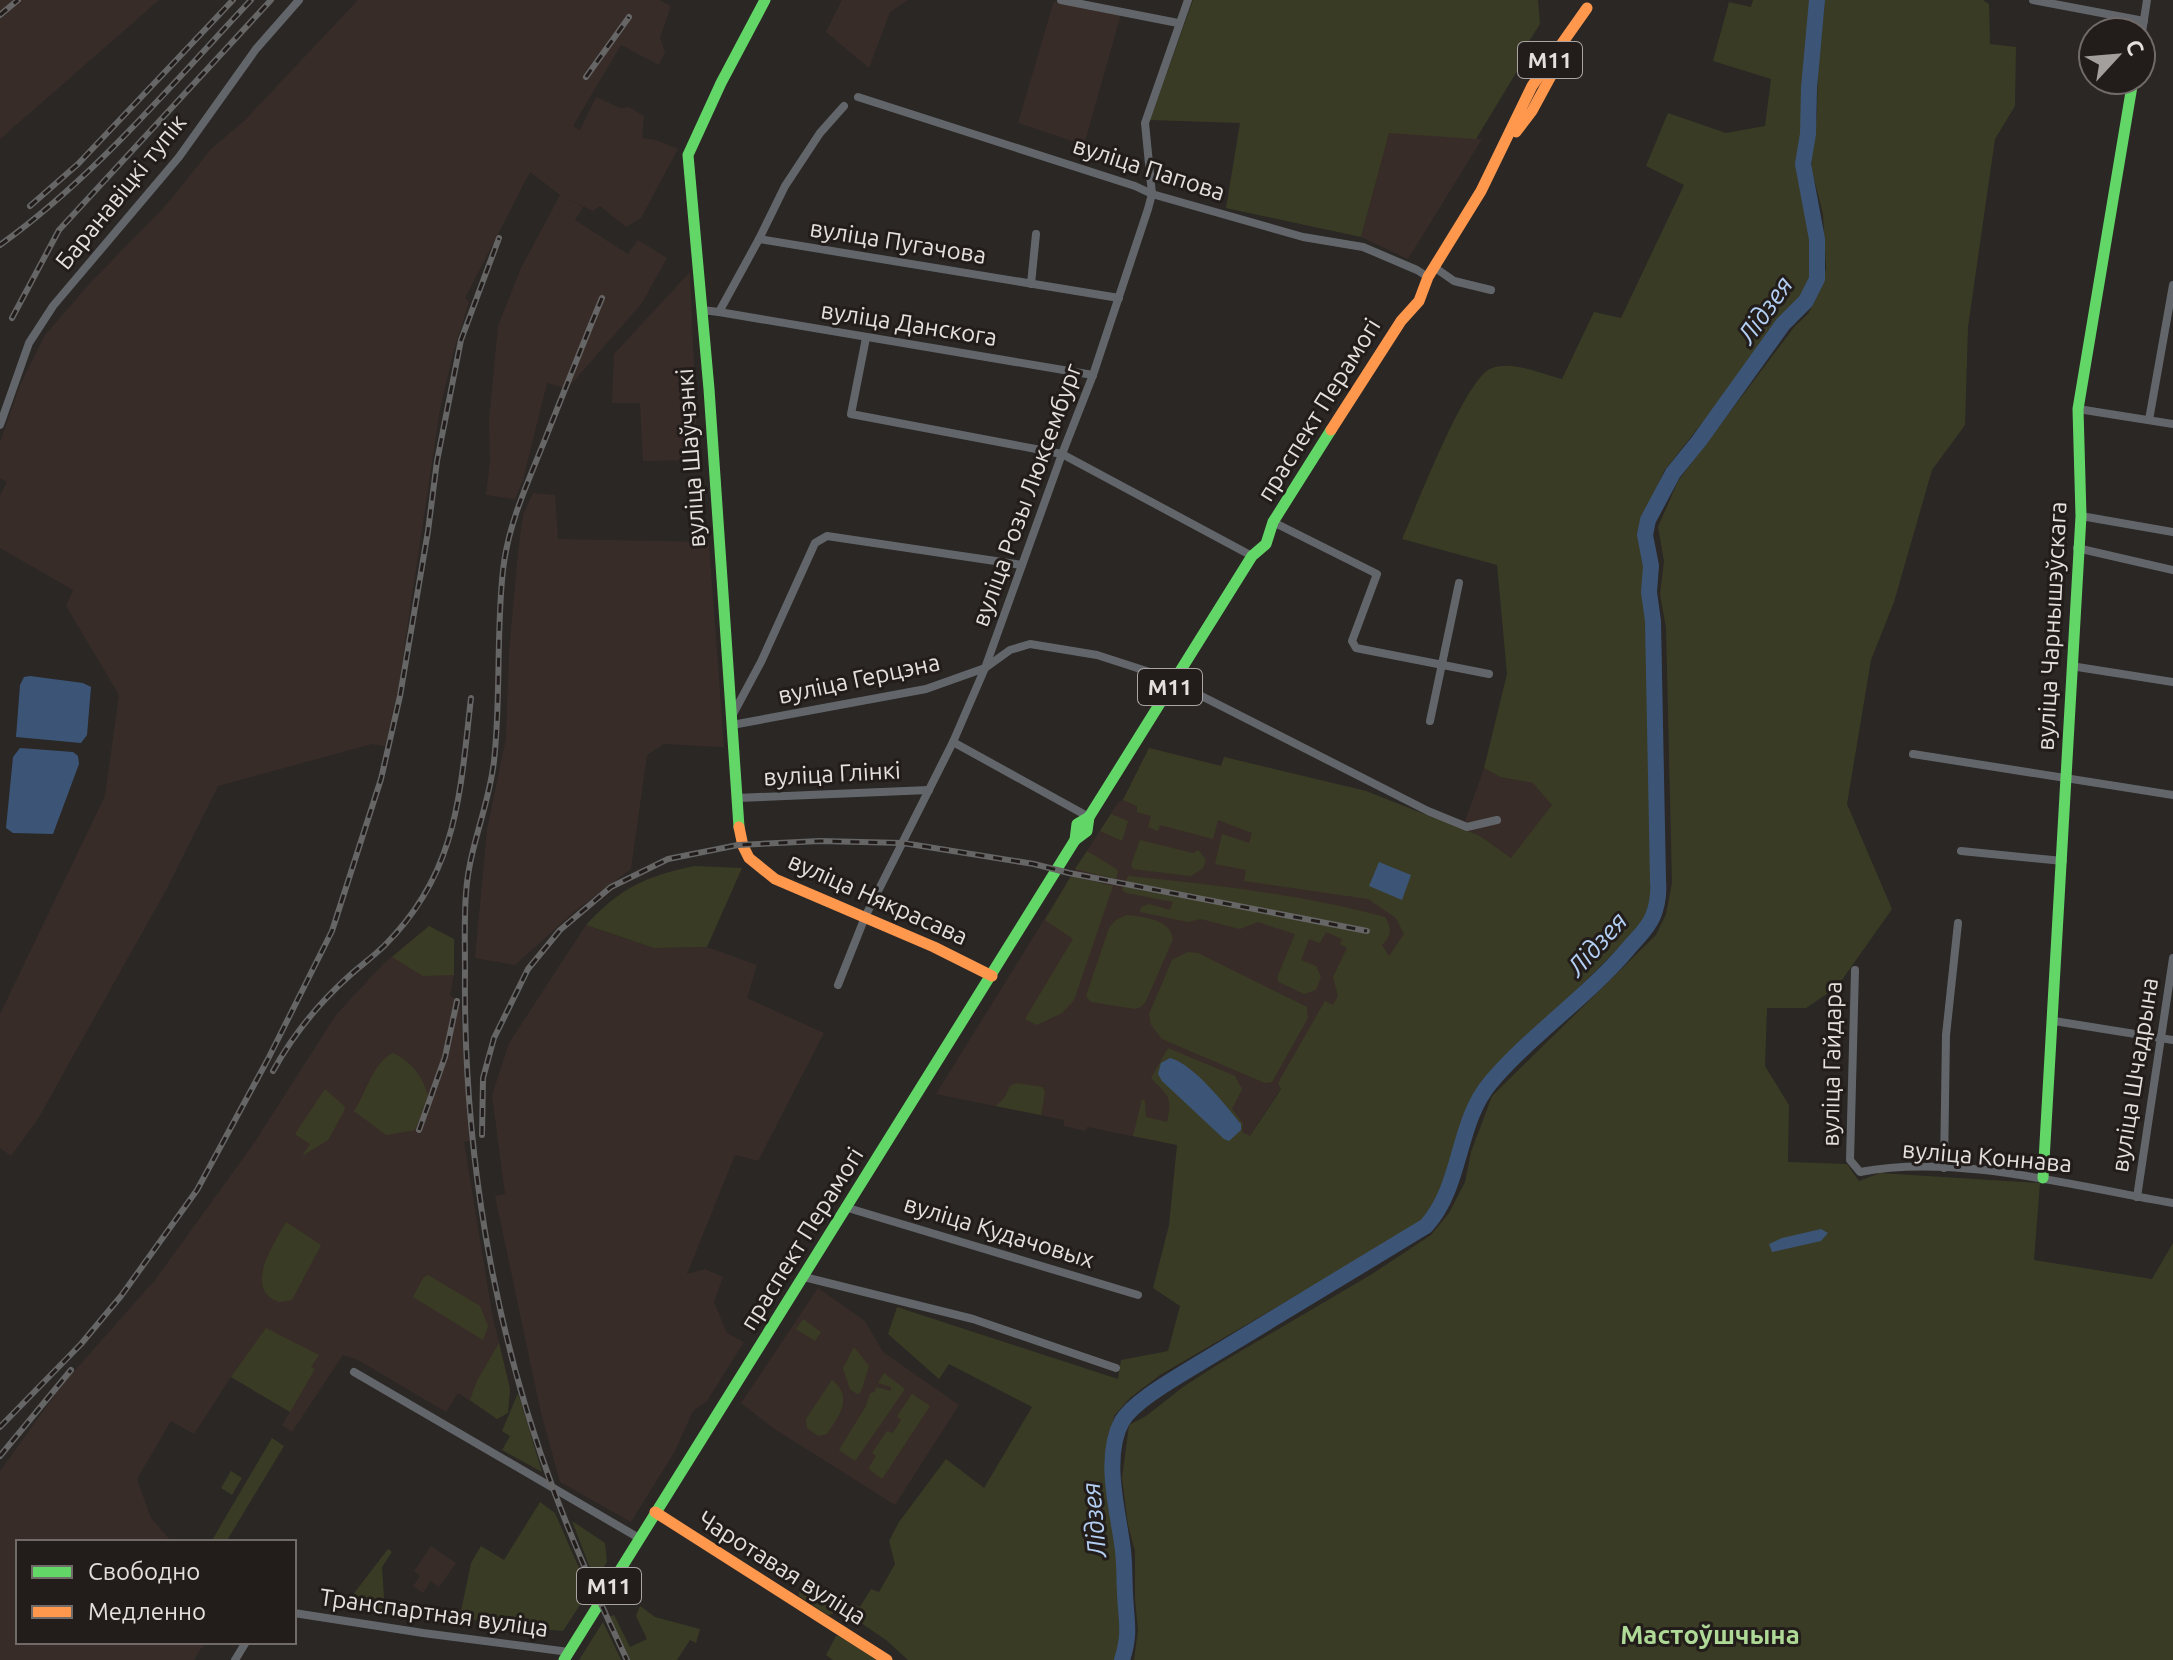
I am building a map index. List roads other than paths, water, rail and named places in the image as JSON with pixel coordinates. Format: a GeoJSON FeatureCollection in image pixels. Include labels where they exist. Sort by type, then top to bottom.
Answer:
{"type":"FeatureCollection","features":[{"type":"Feature","properties":{"kind":"main road","name":"вуліца Шаўчэнкі"},"geometry":{"type":"LineString","coordinates":[[749,858],[740,832],[737,798],[688,155],[721,83],[765,0]]}},
{"type":"Feature","properties":{"kind":"main road","name":"праспект Перамогі"},"geometry":{"type":"LineString","coordinates":[[567,1656],[1075,840],[1087,831],[1089,817],[1252,556],[1266,544],[1273,522],[1401,321],[1419,301],[1431,272],[1500,154],[1532,86],[1590,4]]}},
{"type":"Feature","properties":{"kind":"main road","name":"вуліца Чарнышэўскага"},"geometry":{"type":"LineString","coordinates":[[2043,1178],[2081,516],[2078,409],[2130,96]]}},
{"type":"Feature","properties":{"kind":"main road","name":"вуліца Някрасава"},"geometry":{"type":"LineString","coordinates":[[749,858],[775,879],[992,976]]}},
{"type":"Feature","properties":{"kind":"main road","name":"Чаротавая вуліца"},"geometry":{"type":"LineString","coordinates":[[655,1512],[887,1660]]}},
{"type":"Feature","properties":{"kind":"street","name":"Баранавіцкі тупік"},"geometry":{"type":"LineString","coordinates":[[0,425],[29,343],[53,306],[179,157],[256,49],[299,0]]}},
{"type":"Feature","properties":{"kind":"street"},"geometry":{"type":"LineString","coordinates":[[1061,0],[1178,23]]}},
{"type":"Feature","properties":{"kind":"street","name":"вуліца Розы Люксембург"},"geometry":{"type":"LineString","coordinates":[[838,985],[865,917],[953,742],[985,668],[1093,375],[1152,194],[1145,123],[1188,0]]}},
{"type":"Feature","properties":{"kind":"street"},"geometry":{"type":"LineString","coordinates":[[2033,0],[2118,16]]}},
{"type":"Feature","properties":{"kind":"street","name":"вуліца Папова"},"geometry":{"type":"LineString","coordinates":[[858,97],[1152,194],[1303,237],[1363,247],[1417,270],[1491,290]]}},
{"type":"Feature","properties":{"kind":"street"},"geometry":{"type":"LineString","coordinates":[[702,310],[719,312],[785,186],[820,133],[844,106]]}},
{"type":"Feature","properties":{"kind":"street"},"geometry":{"type":"LineString","coordinates":[[1031,284],[1036,234]]}},
{"type":"Feature","properties":{"kind":"street","name":"вуліца Пугачова"},"geometry":{"type":"LineString","coordinates":[[759,239],[1119,298]]}},
{"type":"Feature","properties":{"kind":"street"},"geometry":{"type":"LineString","coordinates":[[2149,420],[2169,332],[2173,285]]}},
{"type":"Feature","properties":{"kind":"street","name":"вуліца Данскога"},"geometry":{"type":"LineString","coordinates":[[719,312],[1093,375]]}},
{"type":"Feature","properties":{"kind":"street"},"geometry":{"type":"LineString","coordinates":[[866,338],[851,414],[1062,454],[1252,556]]}},
{"type":"Feature","properties":{"kind":"street"},"geometry":{"type":"LineString","coordinates":[[2078,409],[2173,424]]}},
{"type":"Feature","properties":{"kind":"street"},"geometry":{"type":"LineString","coordinates":[[2081,516],[2173,532]]}},
{"type":"Feature","properties":{"kind":"street"},"geometry":{"type":"LineString","coordinates":[[1273,522],[1377,574],[1352,641],[1356,648],[1489,674]]}},
{"type":"Feature","properties":{"kind":"street"},"geometry":{"type":"LineString","coordinates":[[732,721],[815,543],[827,536],[1022,565]]}},
{"type":"Feature","properties":{"kind":"street"},"geometry":{"type":"LineString","coordinates":[[2077,548],[2173,570]]}},
{"type":"Feature","properties":{"kind":"street"},"geometry":{"type":"LineString","coordinates":[[1430,721],[1459,583]]}},
{"type":"Feature","properties":{"kind":"street","name":"вуліца Герцэна"},"geometry":{"type":"LineString","coordinates":[[732,721],[926,689],[985,668],[1010,650],[1030,644],[1097,655],[1174,682],[1428,811],[1467,827],[1497,820]]}},
{"type":"Feature","properties":{"kind":"street"},"geometry":{"type":"LineString","coordinates":[[2071,666],[2173,682]]}},
{"type":"Feature","properties":{"kind":"street"},"geometry":{"type":"LineString","coordinates":[[953,742],[1089,817]]}},
{"type":"Feature","properties":{"kind":"street"},"geometry":{"type":"LineString","coordinates":[[1913,754],[2173,795]]}},
{"type":"Feature","properties":{"kind":"street","name":"вуліца Глінкі"},"geometry":{"type":"LineString","coordinates":[[737,798],[929,790]]}},
{"type":"Feature","properties":{"kind":"street"},"geometry":{"type":"LineString","coordinates":[[1961,851],[2063,861]]}},
{"type":"Feature","properties":{"kind":"street"},"geometry":{"type":"LineString","coordinates":[[1944,1168],[1946,1035],[1958,923]]}},
{"type":"Feature","properties":{"kind":"street","name":"вуліца Шчадрына"},"geometry":{"type":"LineString","coordinates":[[2137,1197],[2173,958]]}},
{"type":"Feature","properties":{"kind":"street","name":"вуліца Гайдара"},"geometry":{"type":"LineString","coordinates":[[1850,1160],[1855,970]]}},
{"type":"Feature","properties":{"kind":"street"},"geometry":{"type":"LineString","coordinates":[[2054,1021],[2173,1040]]}},
{"type":"Feature","properties":{"kind":"street","name":"вуліца Коннава"},"geometry":{"type":"LineString","coordinates":[[1850,1160],[1860,1172],[1889,1168],[1944,1168],[2043,1178],[2173,1203]]}},
{"type":"Feature","properties":{"kind":"street","name":"вуліца Кудачовых"},"geometry":{"type":"LineString","coordinates":[[848,1208],[1138,1295]]}},
{"type":"Feature","properties":{"kind":"street"},"geometry":{"type":"LineString","coordinates":[[804,1277],[973,1319],[1116,1368]]}},
{"type":"Feature","properties":{"kind":"street"},"geometry":{"type":"LineString","coordinates":[[354,1372],[639,1538]]}},
{"type":"Feature","properties":{"kind":"street","name":"Транспартная вуліца"},"geometry":{"type":"LineString","coordinates":[[296,1613],[567,1656]]}},
{"type":"Feature","properties":{"kind":"water"},"geometry":{"type":"Polygon","coordinates":[[[24,677],[83,683],[91,687],[87,735],[81,743],[16,737],[20,685],[24,677]]]}},
{"type":"Feature","properties":{"kind":"water"},"geometry":{"type":"Polygon","coordinates":[[[20,748],[73,752],[78,756],[79,764],[53,834],[13,833],[6,828],[13,757],[20,748]]]}},
{"type":"Feature","properties":{"kind":"water"},"geometry":{"type":"Polygon","coordinates":[[[1379,862],[1411,875],[1402,900],[1369,886],[1379,862]]]}},
{"type":"Feature","properties":{"kind":"water"},"geometry":{"type":"Polygon","coordinates":[[[1170,1058],[1199,1077],[1241,1124],[1241,1130],[1229,1141],[1162,1081],[1158,1074],[1161,1063],[1170,1058]]]}},
{"type":"Feature","properties":{"kind":"water"},"geometry":{"type":"Polygon","coordinates":[[[1821,1229],[1828,1233],[1821,1241],[1772,1252],[1769,1244],[1821,1229]]]}},
{"type":"Feature","properties":{"kind":"waterway","name":"Лідзея"},"geometry":{"type":"LineString","coordinates":[[1122,1660],[1127,1626],[1124,1556],[1112,1465],[1116,1435],[1122,1421],[1142,1400],[1169,1382],[1426,1226],[1447,1192],[1471,1116],[1491,1082],[1611,967],[1645,930],[1653,916],[1658,889],[1653,621],[1649,592],[1651,566],[1645,535],[1648,520],[1673,473],[1783,324],[1806,301],[1817,279],[1817,239],[1803,164],[1808,134],[1817,0]]}},
{"type":"Feature","properties":{"kind":"railway"},"geometry":{"type":"LineString","coordinates":[[0,15],[18,0]]}},
{"type":"Feature","properties":{"kind":"railway"},"geometry":{"type":"LineString","coordinates":[[30,206],[78,164],[233,0]]}},
{"type":"Feature","properties":{"kind":"railway"},"geometry":{"type":"LineString","coordinates":[[0,245],[100,160],[251,0]]}},
{"type":"Feature","properties":{"kind":"railway"},"geometry":{"type":"LineString","coordinates":[[12,318],[59,230],[271,0]]}},
{"type":"Feature","properties":{"kind":"railway"},"geometry":{"type":"LineString","coordinates":[[586,77],[629,17]]}},
{"type":"Feature","properties":{"kind":"railway"},"geometry":{"type":"LineString","coordinates":[[0,1427],[81,1344],[121,1296],[197,1190],[268,1059],[332,931],[381,779],[400,696],[437,461],[461,340],[499,238]]}},
{"type":"Feature","properties":{"kind":"railway"},"geometry":{"type":"LineString","coordinates":[[602,298],[525,489],[506,553],[501,594],[494,761],[466,893],[466,1036],[476,1169],[498,1300],[514,1364],[532,1428],[562,1512],[627,1660]]}},
{"type":"Feature","properties":{"kind":"railway"},"geometry":{"type":"LineString","coordinates":[[273,1071],[316,1009],[385,945],[428,889],[441,860],[458,799],[471,698]]}},
{"type":"Feature","properties":{"kind":"railway"},"geometry":{"type":"LineString","coordinates":[[482,1135],[483,1078],[494,1038],[528,969],[560,930],[611,887],[668,859],[738,845],[820,841],[903,843],[1034,864],[1367,931]]}},
{"type":"Feature","properties":{"kind":"railway"},"geometry":{"type":"LineString","coordinates":[[419,1130],[445,1057],[457,1001]]}},
{"type":"Feature","properties":{"kind":"railway"},"geometry":{"type":"LineString","coordinates":[[0,1456],[71,1370]]}},
{"type":"Feature","properties":{"kind":"district","name":"Мастоўшчына"},"geometry":{"type":"Point","coordinates":[1710,1635]}}]}
